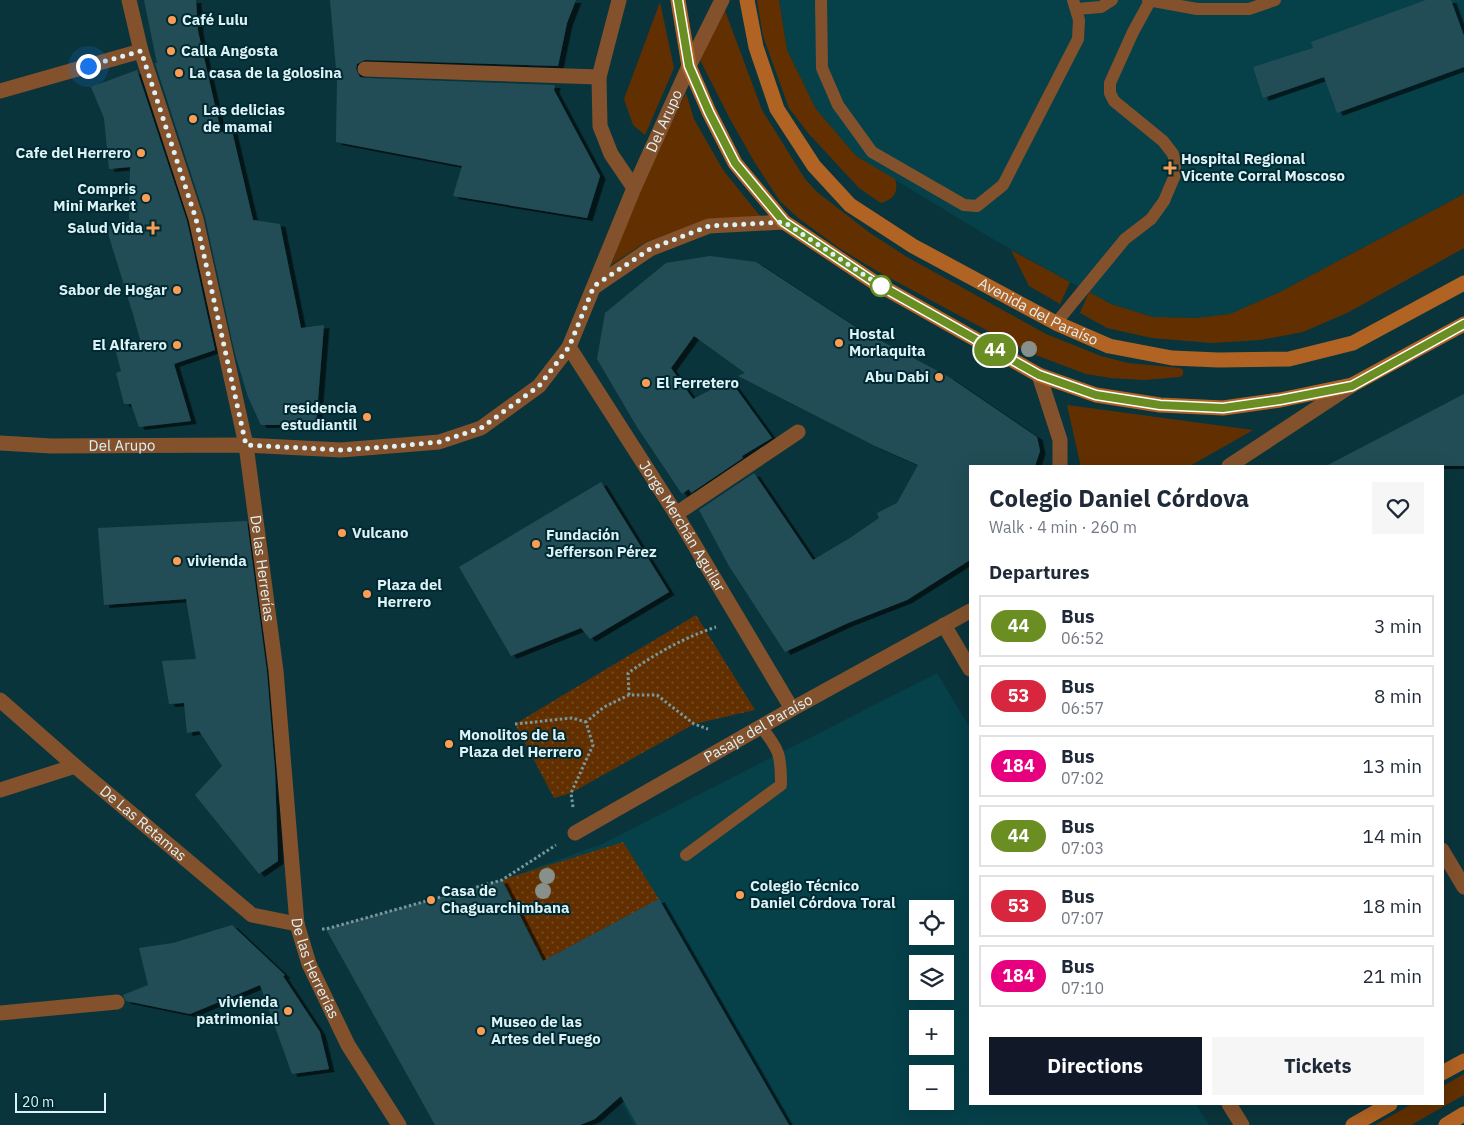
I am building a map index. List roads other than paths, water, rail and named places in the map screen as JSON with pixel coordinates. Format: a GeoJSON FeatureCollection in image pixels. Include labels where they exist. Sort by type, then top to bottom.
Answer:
{"type":"FeatureCollection","features":[{"type":"Feature","properties":{"kind":"main road"},"geometry":{"type":"LineString","coordinates":[[678,0],[689,66],[709,112],[735,163],[784,222],[874,282],[1039,375],[1096,395],[1160,405],[1223,408],[1280,400],[1352,386],[1464,324]]}},
{"type":"Feature","properties":{"kind":"main road","name":"Avenida del Paraíso"},"geometry":{"type":"LineString","coordinates":[[748,0],[756,47],[777,109],[814,166],[850,205],[913,246],[1056,323],[1109,346],[1172,358],[1218,360],[1289,359],[1353,343],[1464,283]]}},
{"type":"Feature","properties":{"kind":"main road"},"geometry":{"type":"LineString","coordinates":[[1444,1072],[1464,1061]]}},
{"type":"Feature","properties":{"kind":"main road"},"geometry":{"type":"LineString","coordinates":[[1354,1125],[1388,1105]]}},
{"type":"Feature","properties":{"kind":"main road"},"geometry":{"type":"LineString","coordinates":[[1446,1125],[1464,1114]]}},
{"type":"Feature","properties":{"kind":"street","name":"De las Herrerías"},"geometry":{"type":"LineString","coordinates":[[130,0],[141,51],[196,219],[246,445],[276,671],[297,924],[309,964],[348,1045],[399,1125]]}},
{"type":"Feature","properties":{"kind":"street"},"geometry":{"type":"LineString","coordinates":[[619,0],[599,77],[600,126],[611,154],[634,188]]}},
{"type":"Feature","properties":{"kind":"street","name":"Del Arupo"},"geometry":{"type":"LineString","coordinates":[[0,443],[51,446],[246,445],[341,450],[439,442],[481,428],[539,386],[569,347],[634,188],[689,66],[722,0]]}},
{"type":"Feature","properties":{"kind":"street"},"geometry":{"type":"LineString","coordinates":[[0,91],[141,51]]}},
{"type":"Feature","properties":{"kind":"street"},"geometry":{"type":"LineString","coordinates":[[364,69],[599,77]]}},
{"type":"Feature","properties":{"kind":"street"},"geometry":{"type":"LineString","coordinates":[[594,286],[650,249],[709,226],[784,222]]}},
{"type":"Feature","properties":{"kind":"street","name":"Jorge Merchán Aguilar"},"geometry":{"type":"LineString","coordinates":[[569,347],[676,514],[792,709]]}},
{"type":"Feature","properties":{"kind":"street"},"geometry":{"type":"LineString","coordinates":[[1039,375],[1060,440],[1060,465]]}},
{"type":"Feature","properties":{"kind":"street"},"geometry":{"type":"LineString","coordinates":[[1231,465],[1352,386]]}},
{"type":"Feature","properties":{"kind":"street"},"geometry":{"type":"LineString","coordinates":[[676,514],[798,432]]}},
{"type":"Feature","properties":{"kind":"street","name":"Pasaje del Paraíso"},"geometry":{"type":"LineString","coordinates":[[944,625],[969,602]]}},
{"type":"Feature","properties":{"kind":"street","name":"Pasaje del Paraíso"},"geometry":{"type":"LineString","coordinates":[[575,833],[792,709],[969,612]]}},
{"type":"Feature","properties":{"kind":"street"},"geometry":{"type":"LineString","coordinates":[[944,625],[969,667]]}},
{"type":"Feature","properties":{"kind":"street","name":"De Las Retamas"},"geometry":{"type":"LineString","coordinates":[[0,700],[75,766],[252,915],[297,924]]}},
{"type":"Feature","properties":{"kind":"street"},"geometry":{"type":"LineString","coordinates":[[0,790],[75,766]]}},
{"type":"Feature","properties":{"kind":"street"},"geometry":{"type":"LineString","coordinates":[[1444,853],[1464,887]]}},
{"type":"Feature","properties":{"kind":"street"},"geometry":{"type":"LineString","coordinates":[[0,1013],[117,1002]]}},
{"type":"Feature","properties":{"kind":"street"},"geometry":{"type":"LineString","coordinates":[[1230,1105],[1242,1125]]}},
{"type":"Feature","properties":{"kind":"lane"},"geometry":{"type":"LineString","coordinates":[[821,0],[822,68],[838,105],[872,152],[964,205],[977,206],[1003,186],[1078,39],[1079,20],[1075,5],[1101,7],[1112,0]]}},
{"type":"Feature","properties":{"kind":"lane"},"geometry":{"type":"LineString","coordinates":[[1056,323],[1125,238],[1150,219],[1164,201],[1175,175],[1173,154],[1163,141],[1114,101],[1110,93],[1110,84],[1149,0],[1197,9],[1248,9],[1275,0]]}},
{"type":"Feature","properties":{"kind":"lane"},"geometry":{"type":"LineString","coordinates":[[686,855],[781,786],[781,760],[774,743],[761,727]]}},
{"type":"Feature","properties":{"kind":"place","name":"Café Lulu"},"geometry":{"type":"Point","coordinates":[172,20]}},
{"type":"Feature","properties":{"kind":"place","name":"Calla Angosta"},"geometry":{"type":"Point","coordinates":[171,51]}},
{"type":"Feature","properties":{"kind":"place","name":"La casa de la golosina"},"geometry":{"type":"Point","coordinates":[179,73]}},
{"type":"Feature","properties":{"kind":"place","name":"Las delicias de mamai"},"geometry":{"type":"Point","coordinates":[193,119]}},
{"type":"Feature","properties":{"kind":"place","name":"Cafe del Herrero"},"geometry":{"type":"Point","coordinates":[141,153]}},
{"type":"Feature","properties":{"kind":"place","name":"Hospital Regional Vicente Corral Moscoso"},"geometry":{"type":"Point","coordinates":[1170,168]}},
{"type":"Feature","properties":{"kind":"place","name":"Compris Mini Market"},"geometry":{"type":"Point","coordinates":[146,198]}},
{"type":"Feature","properties":{"kind":"place","name":"Salud Vida"},"geometry":{"type":"Point","coordinates":[153,228]}},
{"type":"Feature","properties":{"kind":"place","name":"Sabor de Hogar"},"geometry":{"type":"Point","coordinates":[177,290]}},
{"type":"Feature","properties":{"kind":"place","name":"Hostal Morlaquita"},"geometry":{"type":"Point","coordinates":[839,343]}},
{"type":"Feature","properties":{"kind":"place","name":"El Alfarero"},"geometry":{"type":"Point","coordinates":[177,345]}},
{"type":"Feature","properties":{"kind":"place","name":"Abu Dabi"},"geometry":{"type":"Point","coordinates":[939,377]}},
{"type":"Feature","properties":{"kind":"place","name":"El Ferretero"},"geometry":{"type":"Point","coordinates":[646,383]}},
{"type":"Feature","properties":{"kind":"place","name":"residencia estudiantil"},"geometry":{"type":"Point","coordinates":[367,417]}},
{"type":"Feature","properties":{"kind":"place","name":"Vulcano"},"geometry":{"type":"Point","coordinates":[342,533]}},
{"type":"Feature","properties":{"kind":"place","name":"Fundación Jefferson Pérez"},"geometry":{"type":"Point","coordinates":[536,544]}},
{"type":"Feature","properties":{"kind":"place","name":"vivienda"},"geometry":{"type":"Point","coordinates":[177,561]}},
{"type":"Feature","properties":{"kind":"place","name":"Plaza del Herrero"},"geometry":{"type":"Point","coordinates":[367,594]}},
{"type":"Feature","properties":{"kind":"place","name":"Monolitos de la Plaza del Herrero"},"geometry":{"type":"Point","coordinates":[449,744]}},
{"type":"Feature","properties":{"kind":"place","name":"Colegio Técnico Daniel Córdova Toral"},"geometry":{"type":"Point","coordinates":[740,895]}},
{"type":"Feature","properties":{"kind":"place","name":"Casa de Chaguarchimbana"},"geometry":{"type":"Point","coordinates":[431,900]}},
{"type":"Feature","properties":{"kind":"place","name":"vivienda patrimonial"},"geometry":{"type":"Point","coordinates":[288,1011]}},
{"type":"Feature","properties":{"kind":"place","name":"Museo de las Artes del Fuego"},"geometry":{"type":"Point","coordinates":[481,1031]}}]}
